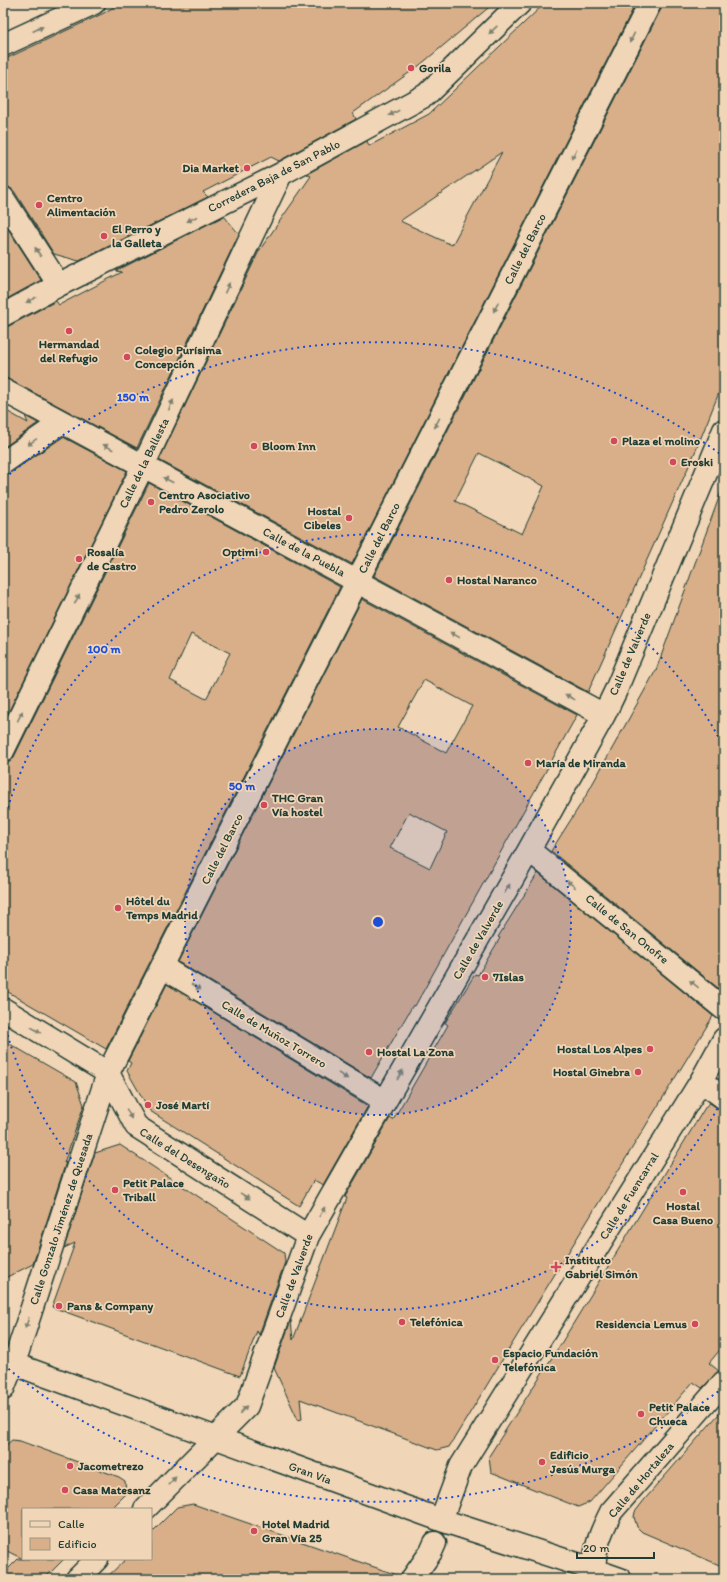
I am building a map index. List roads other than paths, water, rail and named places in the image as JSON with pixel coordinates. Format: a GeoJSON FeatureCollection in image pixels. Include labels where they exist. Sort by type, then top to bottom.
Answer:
{"type":"FeatureCollection","features":[{"type":"Feature","properties":{"kind":"street"},"geometry":{"type":"LineString","coordinates":[[3,45],[94,3]]}},
{"type":"Feature","properties":{"kind":"street","name":"Corredera Baja de San Pablo"},"geometry":{"type":"LineString","coordinates":[[3,315],[59,285],[281,174],[426,95],[520,3]]}},
{"type":"Feature","properties":{"kind":"street","name":"Calle del Barco"},"geometry":{"type":"LineString","coordinates":[[108,1073],[650,3]]}},
{"type":"Feature","properties":{"kind":"street","name":"Calle de la Ballesta"},"geometry":{"type":"LineString","coordinates":[[3,751],[143,466],[281,174]]}},
{"type":"Feature","properties":{"kind":"street"},"geometry":{"type":"LineString","coordinates":[[3,198],[59,285]]}},
{"type":"Feature","properties":{"kind":"street","name":"Calle de la Puebla"},"geometry":{"type":"LineString","coordinates":[[3,390],[604,715]]}},
{"type":"Feature","properties":{"kind":"street"},"geometry":{"type":"LineString","coordinates":[[3,463],[62,422]]}},
{"type":"Feature","properties":{"kind":"street","name":"Calle de Valverde"},"geometry":{"type":"LineString","coordinates":[[146,1508],[247,1406],[308,1236],[530,850],[604,715],[616,690],[724,430]]}},
{"type":"Feature","properties":{"kind":"street","name":"Calle de San Onofre"},"geometry":{"type":"LineString","coordinates":[[530,850],[724,1009]]}},
{"type":"Feature","properties":{"kind":"street","name":"Calle de Muñoz Torrero"},"geometry":{"type":"LineString","coordinates":[[162,967],[385,1101]]}},
{"type":"Feature","properties":{"kind":"street"},"geometry":{"type":"LineString","coordinates":[[3,1010],[108,1073]]}},
{"type":"Feature","properties":{"kind":"street","name":"Calle de Fuencarral"},"geometry":{"type":"LineString","coordinates":[[441,1520],[461,1466],[701,1081],[724,1039]]}},
{"type":"Feature","properties":{"kind":"street","name":"Calle del Desengaño"},"geometry":{"type":"LineString","coordinates":[[108,1073],[136,1126],[308,1236]]}},
{"type":"Feature","properties":{"kind":"street","name":"Calle Gonzalo Jiménez de Quesada"},"geometry":{"type":"LineString","coordinates":[[3,1389],[8,1362],[108,1073]]}},
{"type":"Feature","properties":{"kind":"street"},"geometry":{"type":"LineString","coordinates":[[701,1081],[724,1098]]}},
{"type":"Feature","properties":{"kind":"street","name":"Gran Vía"},"geometry":{"type":"LineString","coordinates":[[8,1362],[441,1520],[620,1579]]}},
{"type":"Feature","properties":{"kind":"street","name":"Calle de Hortaleza"},"geometry":{"type":"LineString","coordinates":[[595,1570],[595,1554],[603,1528],[611,1512],[724,1382]]}},
{"type":"Feature","properties":{"kind":"street"},"geometry":{"type":"LineString","coordinates":[[412,1579],[431,1552],[435,1543]]}},
{"type":"Feature","properties":{"kind":"street"},"geometry":{"type":"LineString","coordinates":[[77,1579],[96,1560]]}},
{"type":"Feature","properties":{"kind":"place","name":"Gorila"},"geometry":{"type":"Point","coordinates":[411,68]}},
{"type":"Feature","properties":{"kind":"place","name":"Dia Market"},"geometry":{"type":"Point","coordinates":[247,168]}},
{"type":"Feature","properties":{"kind":"place","name":"Centro Alimentación"},"geometry":{"type":"Point","coordinates":[39,205]}},
{"type":"Feature","properties":{"kind":"place","name":"El Perro y la Galleta"},"geometry":{"type":"Point","coordinates":[104,236]}},
{"type":"Feature","properties":{"kind":"place","name":"Hermandad del Refugio"},"geometry":{"type":"Point","coordinates":[69,331]}},
{"type":"Feature","properties":{"kind":"place","name":"Colegio Purísima Concepción"},"geometry":{"type":"Point","coordinates":[127,357]}},
{"type":"Feature","properties":{"kind":"place","name":"Plaza el molino"},"geometry":{"type":"Point","coordinates":[614,441]}},
{"type":"Feature","properties":{"kind":"place","name":"Bloom Inn"},"geometry":{"type":"Point","coordinates":[254,446]}},
{"type":"Feature","properties":{"kind":"place","name":"Eroski"},"geometry":{"type":"Point","coordinates":[673,462]}},
{"type":"Feature","properties":{"kind":"place","name":"Centro Asociativo Pedro Zerolo"},"geometry":{"type":"Point","coordinates":[151,502]}},
{"type":"Feature","properties":{"kind":"place","name":"Hostal Cibeles"},"geometry":{"type":"Point","coordinates":[349,518]}},
{"type":"Feature","properties":{"kind":"place","name":"Optimi"},"geometry":{"type":"Point","coordinates":[266,552]}},
{"type":"Feature","properties":{"kind":"place","name":"Rosalía de Castro"},"geometry":{"type":"Point","coordinates":[79,559]}},
{"type":"Feature","properties":{"kind":"place","name":"Hostal Naranco"},"geometry":{"type":"Point","coordinates":[449,580]}},
{"type":"Feature","properties":{"kind":"place","name":"María de Miranda"},"geometry":{"type":"Point","coordinates":[528,763]}},
{"type":"Feature","properties":{"kind":"place","name":"THC Gran Vía hostel"},"geometry":{"type":"Point","coordinates":[264,805]}},
{"type":"Feature","properties":{"kind":"place","name":"Hôtel du Temps Madrid"},"geometry":{"type":"Point","coordinates":[118,908]}},
{"type":"Feature","properties":{"kind":"place","name":"7Islas"},"geometry":{"type":"Point","coordinates":[485,977]}},
{"type":"Feature","properties":{"kind":"place","name":"Hostal Los Alpes"},"geometry":{"type":"Point","coordinates":[650,1049]}},
{"type":"Feature","properties":{"kind":"place","name":"Hostal La Zona"},"geometry":{"type":"Point","coordinates":[369,1052]}},
{"type":"Feature","properties":{"kind":"place","name":"Hostal Ginebra"},"geometry":{"type":"Point","coordinates":[638,1072]}},
{"type":"Feature","properties":{"kind":"place","name":"José Martí"},"geometry":{"type":"Point","coordinates":[148,1105]}},
{"type":"Feature","properties":{"kind":"place","name":"Petit Palace Triball"},"geometry":{"type":"Point","coordinates":[115,1190]}},
{"type":"Feature","properties":{"kind":"place","name":"Hostal Casa Bueno"},"geometry":{"type":"Point","coordinates":[683,1192]}},
{"type":"Feature","properties":{"kind":"place","name":"Instituto Gabriel Simón"},"geometry":{"type":"Point","coordinates":[556,1267]}},
{"type":"Feature","properties":{"kind":"place","name":"Pans & Company"},"geometry":{"type":"Point","coordinates":[59,1306]}},
{"type":"Feature","properties":{"kind":"place","name":"Telefónica"},"geometry":{"type":"Point","coordinates":[402,1322]}},
{"type":"Feature","properties":{"kind":"place","name":"Residencia Lemus"},"geometry":{"type":"Point","coordinates":[695,1324]}},
{"type":"Feature","properties":{"kind":"place","name":"Espacio Fundación Telefónica"},"geometry":{"type":"Point","coordinates":[495,1360]}},
{"type":"Feature","properties":{"kind":"place","name":"Petit Palace Chueca"},"geometry":{"type":"Point","coordinates":[641,1414]}},
{"type":"Feature","properties":{"kind":"place","name":"Edificio Jesús Murga"},"geometry":{"type":"Point","coordinates":[542,1462]}},
{"type":"Feature","properties":{"kind":"place","name":"Jacometrezo"},"geometry":{"type":"Point","coordinates":[70,1466]}},
{"type":"Feature","properties":{"kind":"place","name":"Casa Matesanz"},"geometry":{"type":"Point","coordinates":[65,1490]}},
{"type":"Feature","properties":{"kind":"place","name":"Hotel Madrid Gran Vía 25"},"geometry":{"type":"Point","coordinates":[254,1531]}}]}
